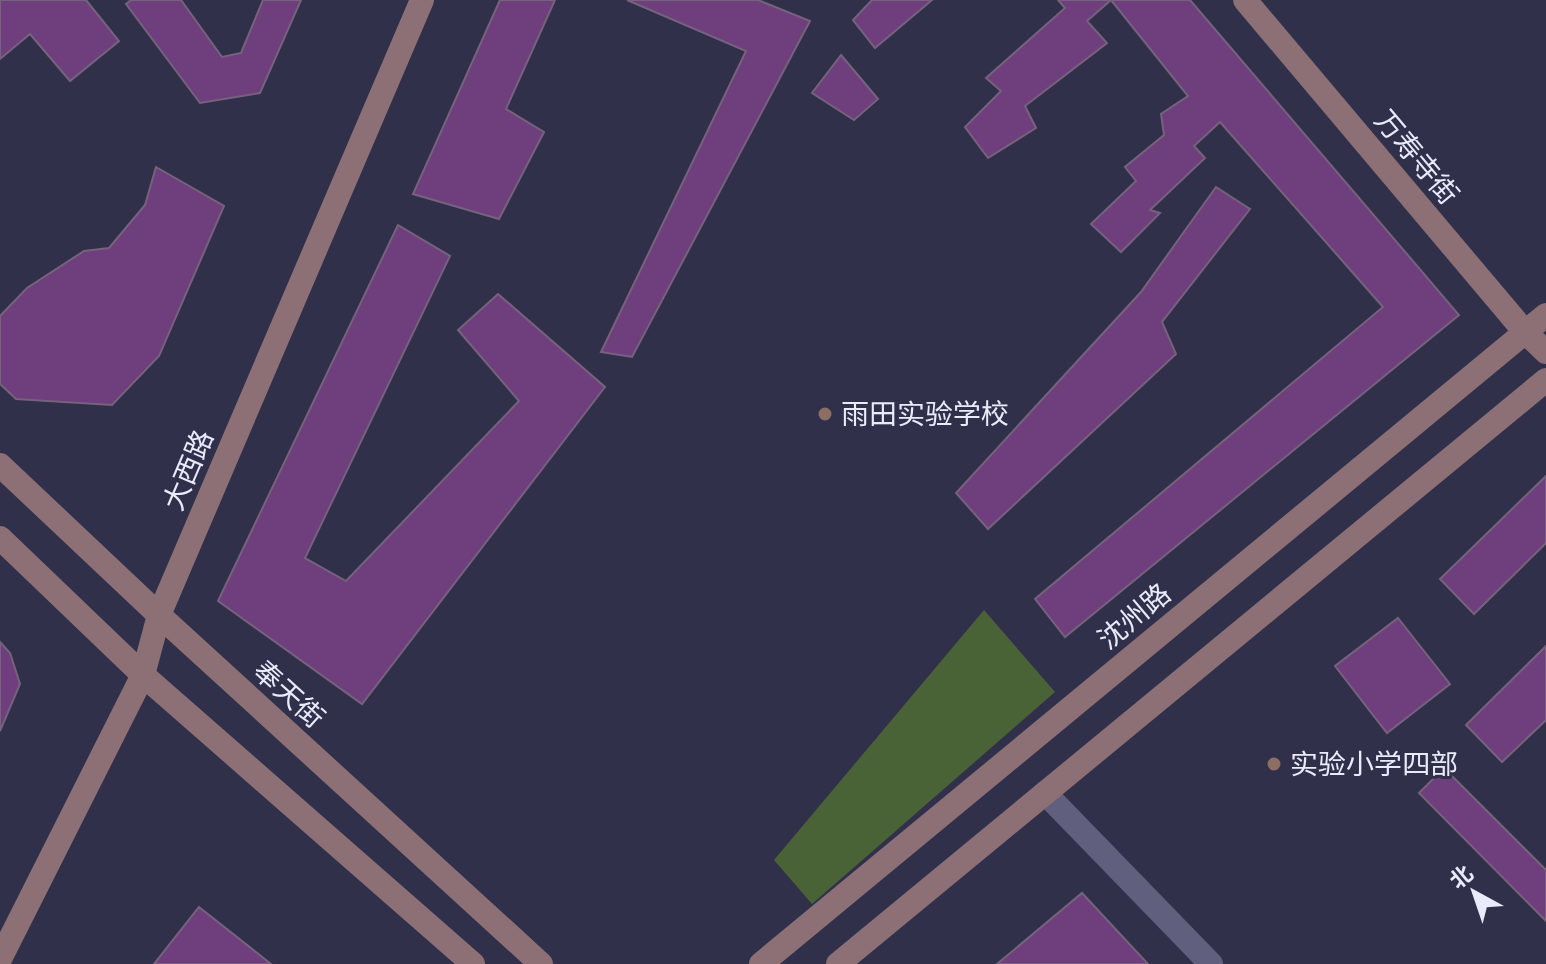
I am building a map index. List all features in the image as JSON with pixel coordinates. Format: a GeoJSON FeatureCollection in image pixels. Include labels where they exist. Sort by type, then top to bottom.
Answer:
{"type":"FeatureCollection","features":[{"type":"Feature","properties":{"kind":"main road","name":"大西路"},"geometry":{"type":"LineString","coordinates":[[0,959],[143,675],[159,615],[422,0]]}},
{"type":"Feature","properties":{"kind":"main road","name":"万寿寺街"},"geometry":{"type":"LineString","coordinates":[[1245,0],[1525,332],[1546,352]]}},
{"type":"Feature","properties":{"kind":"main road","name":"沈州路"},"geometry":{"type":"LineString","coordinates":[[761,964],[1546,315]]}},
{"type":"Feature","properties":{"kind":"main road"},"geometry":{"type":"LineString","coordinates":[[838,964],[1546,380]]}},
{"type":"Feature","properties":{"kind":"main road","name":"奉天街"},"geometry":{"type":"LineString","coordinates":[[0,465],[159,615],[541,964]]}},
{"type":"Feature","properties":{"kind":"main road"},"geometry":{"type":"LineString","coordinates":[[0,538],[143,675],[473,964]]}},
{"type":"Feature","properties":{"kind":"street"},"geometry":{"type":"LineString","coordinates":[[1045,793],[1211,964]]}},
{"type":"Feature","properties":{"kind":"green space"},"geometry":{"type":"Polygon","coordinates":[[[984,610],[1055,692],[812,904],[774,860],[984,610]]]}},
{"type":"Feature","properties":{"kind":"building"},"geometry":{"type":"Polygon","coordinates":[[[0,0],[86,0],[119,41],[70,81],[30,34],[0,59],[0,0]]]}},
{"type":"Feature","properties":{"kind":"building"},"geometry":{"type":"Polygon","coordinates":[[[131,0],[181,0],[222,57],[241,53],[263,0],[301,0],[260,93],[200,103],[126,4],[131,0]]]}},
{"type":"Feature","properties":{"kind":"building"},"geometry":{"type":"Polygon","coordinates":[[[500,0],[555,0],[506,109],[544,132],[499,219],[413,194],[500,0]]]}},
{"type":"Feature","properties":{"kind":"building"},"geometry":{"type":"Polygon","coordinates":[[[627,0],[758,0],[810,21],[632,357],[601,352],[746,51],[627,0]]]}},
{"type":"Feature","properties":{"kind":"building"},"geometry":{"type":"Polygon","coordinates":[[[872,0],[932,0],[875,48],[853,20],[872,0]]]}},
{"type":"Feature","properties":{"kind":"building"},"geometry":{"type":"Polygon","coordinates":[[[1058,0],[1111,0],[1087,21],[1107,43],[1025,106],[1036,128],[988,158],[965,127],[1001,91],[986,78],[1065,8],[1058,0]]]}},
{"type":"Feature","properties":{"kind":"building"},"geometry":{"type":"Polygon","coordinates":[[[1111,0],[1190,0],[1459,315],[1065,637],[1035,599],[1383,307],[1220,122],[1194,146],[1205,158],[1150,210],[1160,213],[1121,252],[1091,224],[1136,181],[1125,167],[1164,135],[1161,114],[1188,96],[1111,0]]]}},
{"type":"Feature","properties":{"kind":"building"},"geometry":{"type":"Polygon","coordinates":[[[841,55],[878,99],[854,120],[812,93],[841,55]]]}},
{"type":"Feature","properties":{"kind":"building"},"geometry":{"type":"Polygon","coordinates":[[[156,167],[224,206],[159,356],[112,405],[16,399],[0,384],[0,316],[27,288],[84,251],[109,248],[145,205],[156,167]]]}},
{"type":"Feature","properties":{"kind":"building"},"geometry":{"type":"Polygon","coordinates":[[[1216,187],[1250,209],[1162,322],[1176,354],[988,529],[956,493],[1141,292],[1216,187]]]}},
{"type":"Feature","properties":{"kind":"building"},"geometry":{"type":"Polygon","coordinates":[[[398,225],[450,256],[305,558],[346,581],[519,401],[458,330],[498,294],[605,387],[362,704],[218,601],[398,225]]]}},
{"type":"Feature","properties":{"kind":"building"},"geometry":{"type":"Polygon","coordinates":[[[1546,476],[1546,543],[1474,614],[1440,579],[1546,476]]]}},
{"type":"Feature","properties":{"kind":"building"},"geometry":{"type":"Polygon","coordinates":[[[1398,618],[1450,684],[1387,733],[1335,666],[1398,618]]]}},
{"type":"Feature","properties":{"kind":"building"},"geometry":{"type":"Polygon","coordinates":[[[0,642],[10,653],[20,684],[0,731],[0,642]]]}},
{"type":"Feature","properties":{"kind":"building"},"geometry":{"type":"Polygon","coordinates":[[[1546,646],[1546,720],[1502,762],[1466,725],[1546,646]]]}},
{"type":"Feature","properties":{"kind":"building"},"geometry":{"type":"Polygon","coordinates":[[[1444,768],[1546,870],[1546,921],[1419,793],[1444,768]]]}},
{"type":"Feature","properties":{"kind":"building"},"geometry":{"type":"Polygon","coordinates":[[[1082,893],[1148,964],[997,964],[1082,893]]]}},
{"type":"Feature","properties":{"kind":"building"},"geometry":{"type":"Polygon","coordinates":[[[199,907],[271,964],[154,964],[199,907]]]}},
{"type":"Feature","properties":{"kind":"place","name":"雨田实验学校"},"geometry":{"type":"Point","coordinates":[825,414]}},
{"type":"Feature","properties":{"kind":"place","name":"实验小学四部"},"geometry":{"type":"Point","coordinates":[1274,764]}}]}
